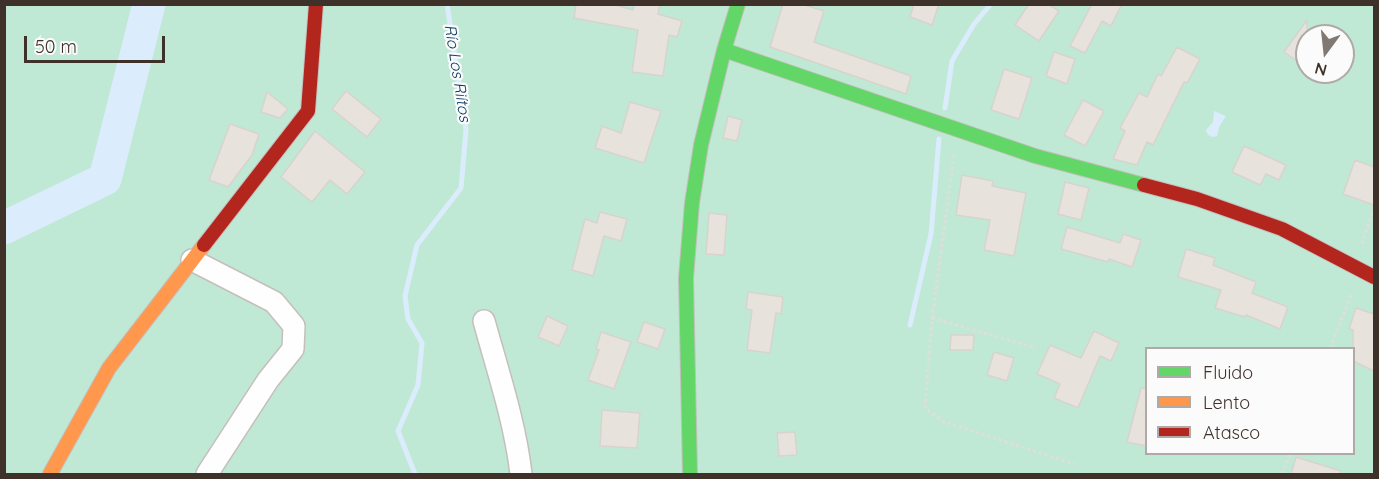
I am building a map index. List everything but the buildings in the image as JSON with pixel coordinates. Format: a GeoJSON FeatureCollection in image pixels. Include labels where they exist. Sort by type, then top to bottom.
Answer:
{"type":"FeatureCollection","features":[{"type":"Feature","properties":{"kind":"street"},"geometry":{"type":"LineString","coordinates":[[50,474],[109,368],[308,111],[316,4]]}},
{"type":"Feature","properties":{"kind":"street"},"geometry":{"type":"LineString","coordinates":[[690,474],[686,278],[692,203],[701,145],[724,50],[738,4]]}},
{"type":"Feature","properties":{"kind":"street"},"geometry":{"type":"LineString","coordinates":[[724,50],[1035,156],[1197,199],[1282,230],[1374,277]]}},
{"type":"Feature","properties":{"kind":"street"},"geometry":{"type":"LineString","coordinates":[[192,260],[274,302],[294,326],[293,349],[268,380],[207,474]]}},
{"type":"Feature","properties":{"kind":"street"},"geometry":{"type":"LineString","coordinates":[[484,321],[519,449],[521,474]]}},
{"type":"Feature","properties":{"kind":"path"},"geometry":{"type":"LineString","coordinates":[[958,129],[932,318],[925,408],[944,422],[1075,464]]}},
{"type":"Feature","properties":{"kind":"path"},"geometry":{"type":"LineString","coordinates":[[1330,347],[1358,267],[1374,208]]}},
{"type":"Feature","properties":{"kind":"path"},"geometry":{"type":"LineString","coordinates":[[932,318],[1036,348]]}},
{"type":"Feature","properties":{"kind":"path"},"geometry":{"type":"LineString","coordinates":[[1282,474],[1289,455]]}},
{"type":"Feature","properties":{"kind":"green space"},"geometry":{"type":"Polygon","coordinates":[[[4,5],[1374,5],[1374,474],[5,474],[4,5]]]}},
{"type":"Feature","properties":{"kind":"water"},"geometry":{"type":"Polygon","coordinates":[[[1214,111],[1226,116],[1219,127],[1217,136],[1213,137],[1208,135],[1206,130],[1213,122],[1214,111]]]}},
{"type":"Feature","properties":{"kind":"waterway"},"geometry":{"type":"LineString","coordinates":[[4,228],[105,179],[149,4]]}},
{"type":"Feature","properties":{"kind":"waterway","name":"Río Los Riítos"},"geometry":{"type":"LineString","coordinates":[[415,474],[398,431],[418,385],[422,343],[408,319],[405,296],[417,245],[461,188],[466,130],[447,4]]}},
{"type":"Feature","properties":{"kind":"waterway"},"geometry":{"type":"LineString","coordinates":[[945,108],[952,61],[974,24],[991,4]]}},
{"type":"Feature","properties":{"kind":"waterway"},"geometry":{"type":"LineString","coordinates":[[910,325],[931,234],[939,139]]}},
{"type":"Feature","properties":{"kind":"traffic: fast"},"geometry":{"type":"LineString","coordinates":[[690,474],[686,278],[692,203],[701,145],[724,50],[738,4]]}},
{"type":"Feature","properties":{"kind":"traffic: fast"},"geometry":{"type":"LineString","coordinates":[[724,50],[1035,156],[1144,185]]}},
{"type":"Feature","properties":{"kind":"traffic: slow"},"geometry":{"type":"LineString","coordinates":[[50,474],[109,368],[204,245]]}},
{"type":"Feature","properties":{"kind":"traffic: jam"},"geometry":{"type":"LineString","coordinates":[[204,245],[308,111],[316,4]]}},
{"type":"Feature","properties":{"kind":"traffic: jam"},"geometry":{"type":"LineString","coordinates":[[1144,185],[1197,199],[1282,229],[1374,277]]}}]}
